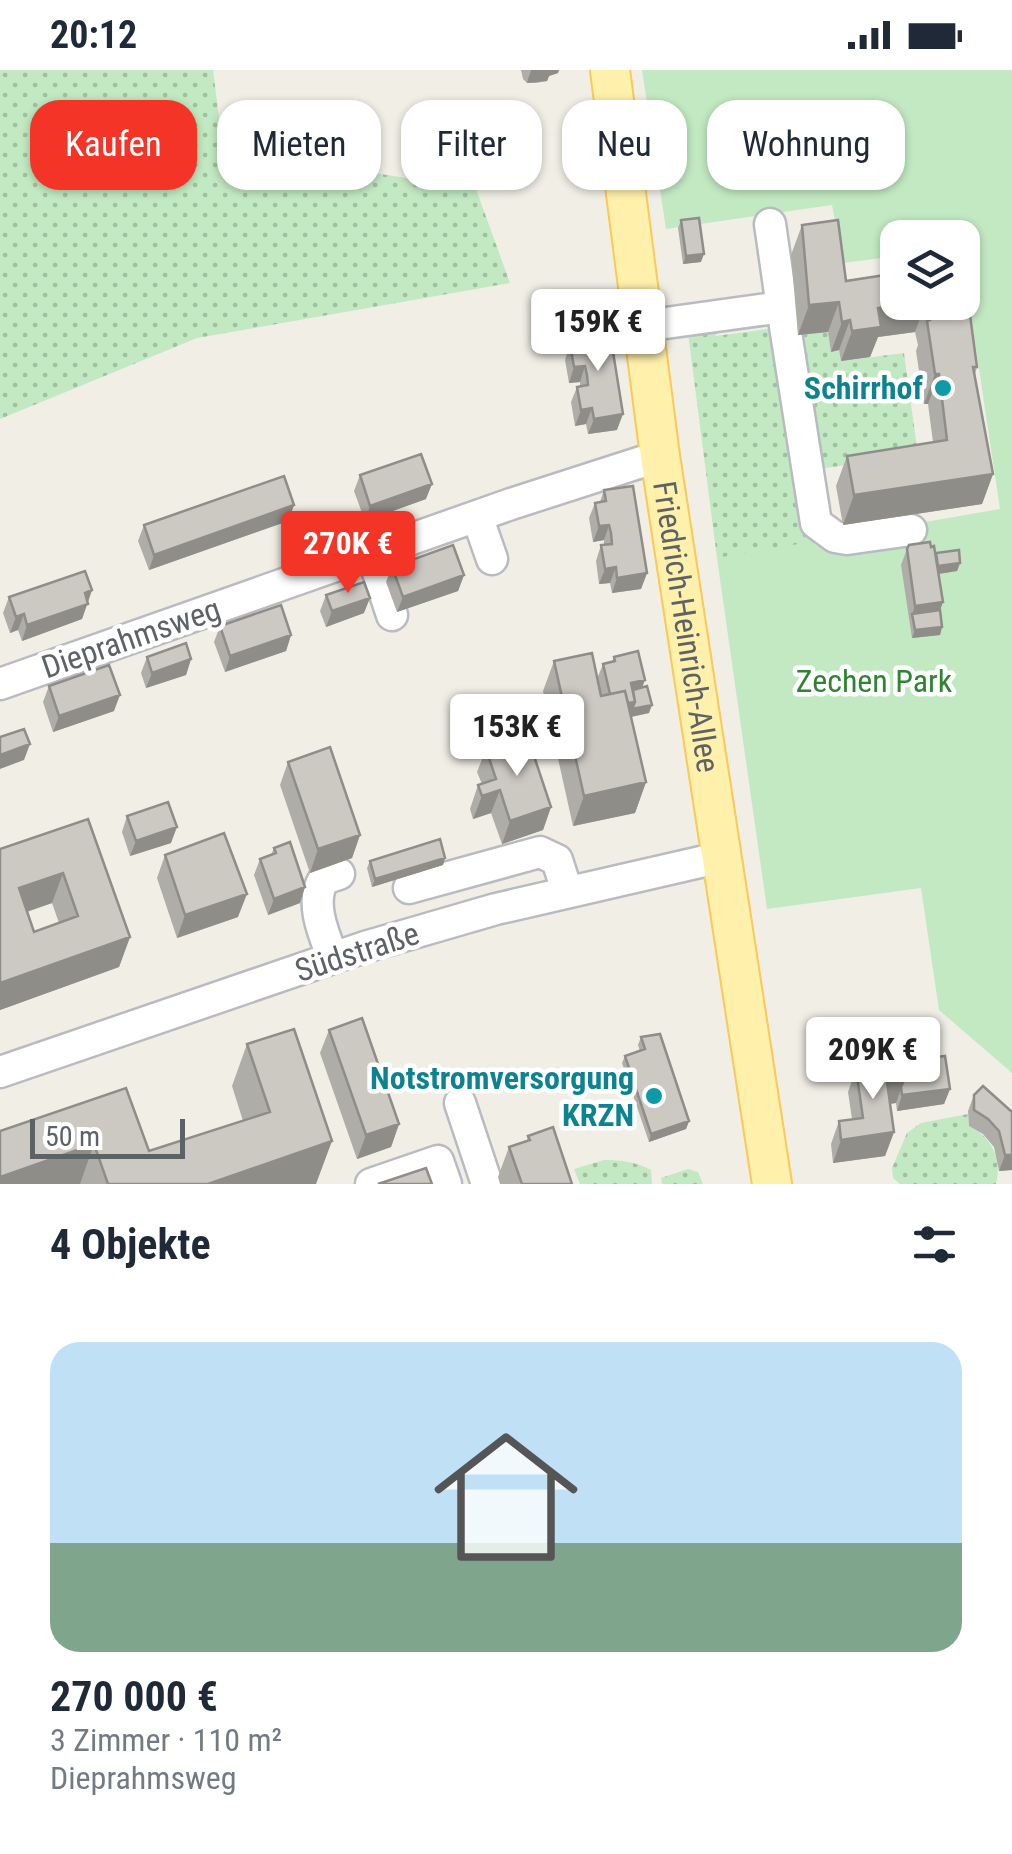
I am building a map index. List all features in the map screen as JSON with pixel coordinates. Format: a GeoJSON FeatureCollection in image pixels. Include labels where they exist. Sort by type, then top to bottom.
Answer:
{"type":"FeatureCollection","features":[{"type":"Feature","properties":{"kind":"main road","name":"Friedrich-Heinrich-Allee"},"geometry":{"type":"LineString","coordinates":[[610,70],[660,456],[772,1184]]}},
{"type":"Feature","properties":{"kind":"street"},"geometry":{"type":"LineString","coordinates":[[770,224],[816,523],[835,537],[847,539],[910,530]]}},
{"type":"Feature","properties":{"kind":"street"},"geometry":{"type":"LineString","coordinates":[[644,326],[782,307]]}},
{"type":"Feature","properties":{"kind":"street","name":"Dieprahmsweg"},"geometry":{"type":"LineString","coordinates":[[0,684],[477,516],[660,456]]}},
{"type":"Feature","properties":{"kind":"street"},"geometry":{"type":"LineString","coordinates":[[477,516],[492,559]]}},
{"type":"Feature","properties":{"kind":"street"},"geometry":{"type":"LineString","coordinates":[[372,554],[392,615]]}},
{"type":"Feature","properties":{"kind":"street"},"geometry":{"type":"LineString","coordinates":[[409,888],[540,852],[557,860],[567,892]]}},
{"type":"Feature","properties":{"kind":"street","name":"Südstraße"},"geometry":{"type":"LineString","coordinates":[[0,1072],[333,958],[478,914],[722,857]]}},
{"type":"Feature","properties":{"kind":"street"},"geometry":{"type":"LineString","coordinates":[[333,958],[323,932],[318,894],[324,879],[339,874]]}},
{"type":"Feature","properties":{"kind":"street"},"geometry":{"type":"LineString","coordinates":[[460,1104],[487,1184]]}},
{"type":"Feature","properties":{"kind":"street"},"geometry":{"type":"LineString","coordinates":[[371,1184],[438,1160],[446,1184]]}},
{"type":"Feature","properties":{"kind":"green space"},"geometry":{"type":"Polygon","coordinates":[[[0,70],[213,70],[217,190],[381,190],[381,174],[401,177],[401,190],[476,190],[510,283],[197,338],[0,419],[0,70]]]}},
{"type":"Feature","properties":{"kind":"green space","name":"Zechen Park"},"geometry":{"type":"Polygon","coordinates":[[[642,70],[1012,70],[1012,1073],[939,1010],[921,888],[767,909],[717,558],[1000,509],[972,320],[980,320],[980,220],[880,220],[880,258],[843,263],[832,205],[666,229],[660,190],[687,190],[687,100],[647,100],[642,70]]]}},
{"type":"Feature","properties":{"kind":"green space"},"geometry":{"type":"Polygon","coordinates":[[[775,328],[817,543],[717,558],[688,333],[715,329],[716,336],[775,328]]]}},
{"type":"Feature","properties":{"kind":"green space"},"geometry":{"type":"Polygon","coordinates":[[[828,332],[841,361],[904,353],[918,455],[818,469],[798,335],[828,332]]]}},
{"type":"Feature","properties":{"kind":"green space"},"geometry":{"type":"Polygon","coordinates":[[[968,1114],[969,1126],[984,1136],[993,1150],[998,1166],[996,1184],[900,1184],[893,1178],[892,1168],[907,1133],[921,1123],[968,1114]]]}},
{"type":"Feature","properties":{"kind":"green space"},"geometry":{"type":"Polygon","coordinates":[[[604,1160],[628,1162],[651,1170],[652,1184],[580,1184],[574,1169],[604,1160]]]}},
{"type":"Feature","properties":{"kind":"green space"},"geometry":{"type":"Polygon","coordinates":[[[688,1169],[698,1172],[703,1184],[662,1184],[661,1178],[688,1169]]]}},
{"type":"Feature","properties":{"kind":"building"},"geometry":{"type":"Polygon","coordinates":[[[699,218],[704,254],[686,256],[681,220],[699,218]]]}},
{"type":"Feature","properties":{"kind":"building"},"geometry":{"type":"Polygon","coordinates":[[[838,220],[846,281],[880,276],[881,327],[852,331],[850,320],[842,322],[839,302],[809,305],[802,225],[838,220]]]}},
{"type":"Feature","properties":{"kind":"building"},"geometry":{"type":"Polygon","coordinates":[[[971,320],[977,367],[973,367],[993,474],[854,495],[847,456],[947,440],[939,374],[935,374],[927,321],[971,320]]]}},
{"type":"Feature","properties":{"kind":"building"},"geometry":{"type":"Polygon","coordinates":[[[609,327],[623,414],[594,419],[592,408],[581,410],[577,387],[588,385],[587,375],[585,366],[574,367],[570,344],[582,342],[580,332],[609,327]]]}},
{"type":"Feature","properties":{"kind":"building"},"geometry":{"type":"Polygon","coordinates":[[[421,454],[432,484],[370,506],[360,475],[421,454]]]}},
{"type":"Feature","properties":{"kind":"building"},"geometry":{"type":"Polygon","coordinates":[[[284,476],[294,505],[154,555],[144,525],[284,476]]]}},
{"type":"Feature","properties":{"kind":"building"},"geometry":{"type":"Polygon","coordinates":[[[633,486],[647,573],[617,578],[616,567],[605,569],[601,545],[612,544],[611,533],[609,525],[599,526],[595,503],[606,501],[604,490],[633,486]]]}},
{"type":"Feature","properties":{"kind":"building"},"geometry":{"type":"Polygon","coordinates":[[[930,542],[934,546],[943,602],[915,606],[907,549],[909,545],[930,542]]]}},
{"type":"Feature","properties":{"kind":"building"},"geometry":{"type":"Polygon","coordinates":[[[453,545],[464,575],[403,597],[392,567],[453,545]]]}},
{"type":"Feature","properties":{"kind":"building"},"geometry":{"type":"Polygon","coordinates":[[[959,550],[960,563],[938,566],[936,553],[959,550]]]}},
{"type":"Feature","properties":{"kind":"building"},"geometry":{"type":"Polygon","coordinates":[[[85,571],[92,590],[85,593],[88,604],[27,625],[24,614],[16,617],[9,597],[85,571]]]}},
{"type":"Feature","properties":{"kind":"building"},"geometry":{"type":"Polygon","coordinates":[[[364,582],[370,598],[332,611],[326,595],[364,582]]]}},
{"type":"Feature","properties":{"kind":"building"},"geometry":{"type":"Polygon","coordinates":[[[281,605],[291,635],[230,656],[220,626],[281,605]]]}},
{"type":"Feature","properties":{"kind":"building"},"geometry":{"type":"Polygon","coordinates":[[[940,610],[942,627],[915,630],[912,614],[940,610]]]}},
{"type":"Feature","properties":{"kind":"building"},"geometry":{"type":"Polygon","coordinates":[[[186,643],[191,659],[152,673],[147,657],[186,643]]]}},
{"type":"Feature","properties":{"kind":"building"},"geometry":{"type":"Polygon","coordinates":[[[638,651],[645,680],[631,683],[635,702],[628,703],[625,691],[610,694],[603,664],[638,651]]]}},
{"type":"Feature","properties":{"kind":"building"},"geometry":{"type":"Polygon","coordinates":[[[592,653],[601,696],[625,691],[646,782],[584,796],[554,661],[592,653]]]}},
{"type":"Feature","properties":{"kind":"building"},"geometry":{"type":"Polygon","coordinates":[[[109,665],[120,695],[59,716],[49,686],[109,665]]]}},
{"type":"Feature","properties":{"kind":"building"},"geometry":{"type":"Polygon","coordinates":[[[647,686],[652,705],[632,709],[633,690],[647,686]]]}},
{"type":"Feature","properties":{"kind":"building"},"geometry":{"type":"Polygon","coordinates":[[[24,729],[30,744],[0,755],[0,737],[24,729]]]}},
{"type":"Feature","properties":{"kind":"building"},"geometry":{"type":"Polygon","coordinates":[[[527,735],[551,807],[510,821],[500,790],[482,796],[478,785],[496,779],[486,749],[527,735]]]}},
{"type":"Feature","properties":{"kind":"building"},"geometry":{"type":"Polygon","coordinates":[[[330,747],[360,835],[318,849],[288,762],[330,747]]]}},
{"type":"Feature","properties":{"kind":"building"},"geometry":{"type":"Polygon","coordinates":[[[168,802],[177,827],[136,841],[127,816],[168,802]]]}},
{"type":"Feature","properties":{"kind":"building"},"geometry":{"type":"Polygon","coordinates":[[[88,819],[130,937],[0,983],[0,849],[88,819]],[[63,873],[19,888],[34,932],[78,916],[63,873]]]}},
{"type":"Feature","properties":{"kind":"building"},"geometry":{"type":"Polygon","coordinates":[[[224,833],[247,894],[185,915],[165,855],[224,833]]]}},
{"type":"Feature","properties":{"kind":"building"},"geometry":{"type":"Polygon","coordinates":[[[440,839],[445,858],[375,879],[370,861],[440,839]]]}},
{"type":"Feature","properties":{"kind":"building"},"geometry":{"type":"Polygon","coordinates":[[[290,842],[305,887],[274,899],[260,859],[290,842]]]}},
{"type":"Feature","properties":{"kind":"building"},"geometry":{"type":"Polygon","coordinates":[[[362,1018],[399,1124],[366,1135],[329,1030],[362,1018]]]}},
{"type":"Feature","properties":{"kind":"building"},"geometry":{"type":"Polygon","coordinates":[[[294,1029],[332,1141],[208,1184],[108,1184],[94,1144],[0,1177],[0,1131],[126,1088],[149,1151],[270,1112],[247,1044],[294,1029]]]}},
{"type":"Feature","properties":{"kind":"building","name":"Notstromversorgung KRZN"},"geometry":{"type":"Polygon","coordinates":[[[660,1034],[689,1121],[651,1134],[625,1056],[645,1049],[641,1037],[660,1034]]]}},
{"type":"Feature","properties":{"kind":"building"},"geometry":{"type":"Polygon","coordinates":[[[945,1056],[950,1089],[902,1095],[901,1062],[945,1056]]]}},
{"type":"Feature","properties":{"kind":"building"},"geometry":{"type":"Polygon","coordinates":[[[901,1062],[904,1080],[887,1082],[894,1132],[841,1140],[839,1121],[863,1118],[856,1069],[901,1062]]]}},
{"type":"Feature","properties":{"kind":"building"},"geometry":{"type":"Polygon","coordinates":[[[983,1086],[1012,1112],[1012,1155],[1005,1155],[999,1131],[974,1110],[974,1095],[983,1086]]]}},
{"type":"Feature","properties":{"kind":"building"},"geometry":{"type":"Polygon","coordinates":[[[553,1127],[572,1184],[522,1184],[509,1147],[553,1127]]]}},
{"type":"Feature","properties":{"kind":"building"},"geometry":{"type":"Polygon","coordinates":[[[426,1168],[432,1184],[378,1184],[426,1168]]]}},
{"type":"Feature","properties":{"kind":"place","name":"Schirrhof"},"geometry":{"type":"Point","coordinates":[943,388]}},
{"type":"Feature","properties":{"kind":"place","name":"Notstromversorgung KRZN"},"geometry":{"type":"Point","coordinates":[654,1096]}}]}
